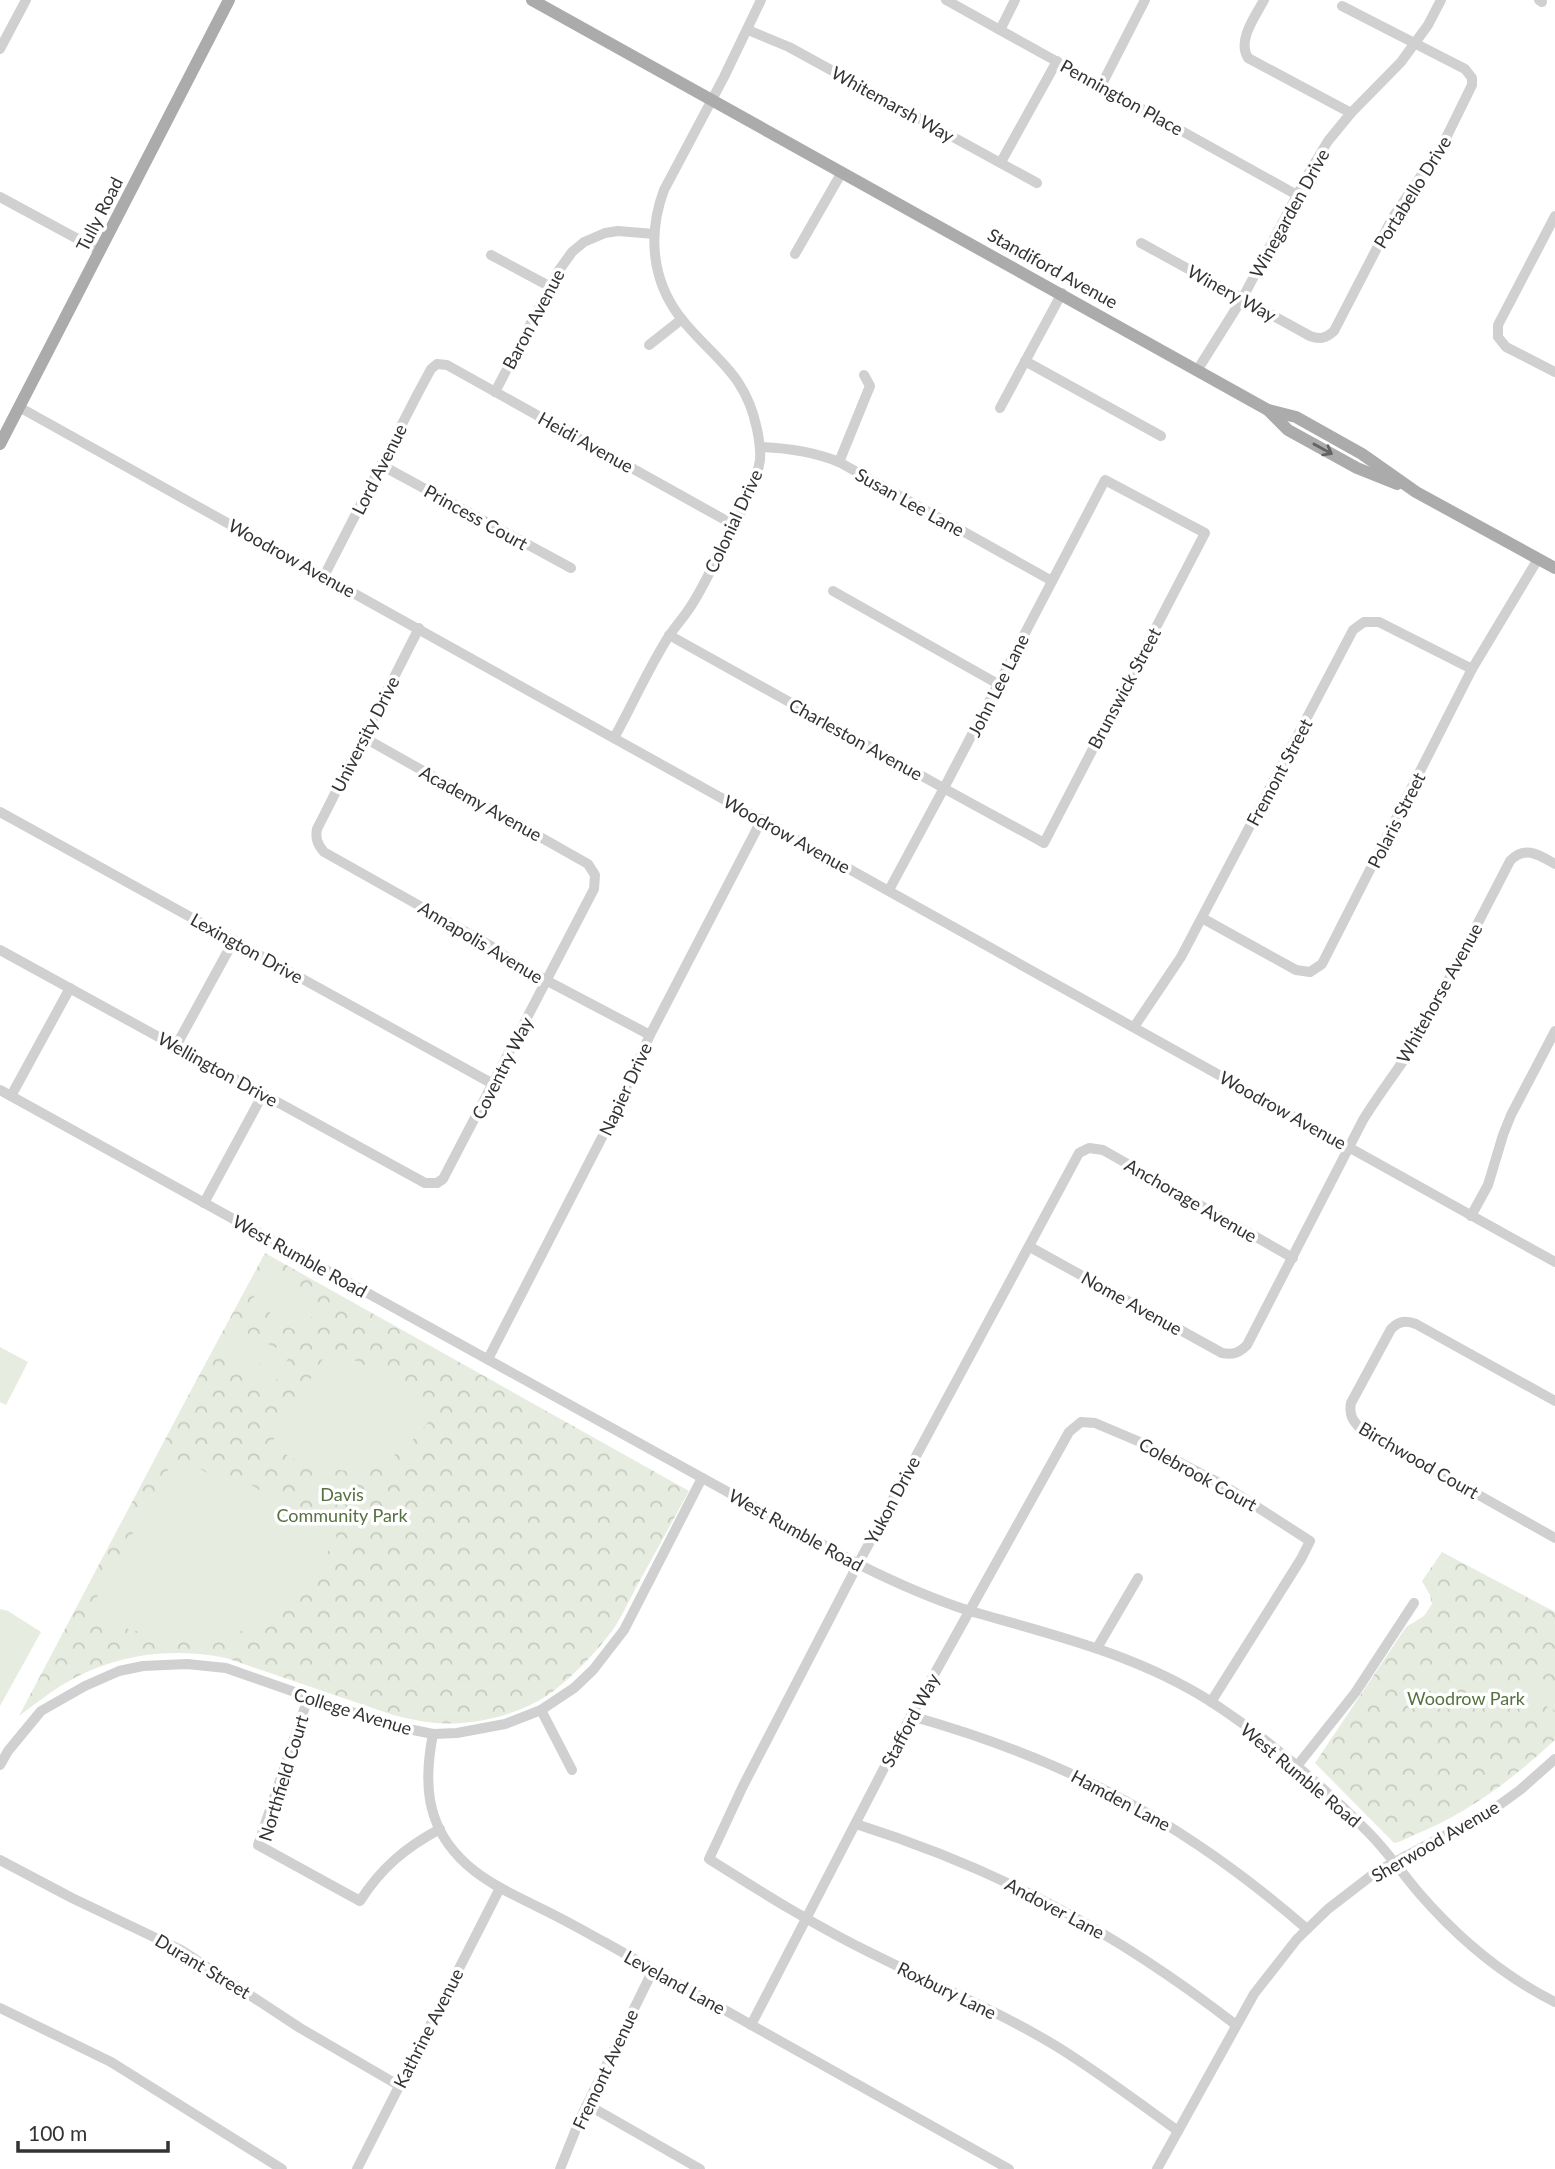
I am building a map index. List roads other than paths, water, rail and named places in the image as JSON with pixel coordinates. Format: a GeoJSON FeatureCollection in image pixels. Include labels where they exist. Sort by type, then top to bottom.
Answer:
{"type":"FeatureCollection","features":[{"type":"Feature","properties":{"kind":"main road","name":"Tully Road"},"geometry":{"type":"LineString","coordinates":[[0,443],[229,0]]}},
{"type":"Feature","properties":{"kind":"main road","name":"Standiford Avenue"},"geometry":{"type":"LineString","coordinates":[[532,0],[1268,410],[1296,417],[1340,441],[1416,492],[1555,568]]}},
{"type":"Feature","properties":{"kind":"street"},"geometry":{"type":"LineString","coordinates":[[0,49],[26,0]]}},
{"type":"Feature","properties":{"kind":"street","name":"Colonial Drive"},"geometry":{"type":"LineString","coordinates":[[614,738],[669,635],[689,609],[756,478],[761,447],[754,412],[742,386],[721,359],[682,319],[664,291],[655,261],[654,234],[664,190],[761,0]]}},
{"type":"Feature","properties":{"kind":"street","name":"Pennington Place"},"geometry":{"type":"LineString","coordinates":[[946,0],[1297,195]]}},
{"type":"Feature","properties":{"kind":"street"},"geometry":{"type":"LineString","coordinates":[[1000,30],[1015,0]]}},
{"type":"Feature","properties":{"kind":"street"},"geometry":{"type":"LineString","coordinates":[[1101,86],[1145,0]]}},
{"type":"Feature","properties":{"kind":"street"},"geometry":{"type":"LineString","coordinates":[[1264,0],[1244,42],[1244,52],[1253,62],[1351,113]]}},
{"type":"Feature","properties":{"kind":"street","name":"Winegarden Drive"},"geometry":{"type":"LineString","coordinates":[[1198,369],[1242,299],[1328,141],[1351,113],[1387,78],[1415,43],[1441,0]]}},
{"type":"Feature","properties":{"kind":"street"},"geometry":{"type":"LineString","coordinates":[[1342,6],[1415,43]]}},
{"type":"Feature","properties":{"kind":"street","name":"Whitemarsh Way"},"geometry":{"type":"LineString","coordinates":[[748,30],[789,47],[1037,183]]}},
{"type":"Feature","properties":{"kind":"street","name":"Portabello Drive"},"geometry":{"type":"LineString","coordinates":[[1325,338],[1334,331],[1392,217],[1444,142],[1470,92],[1472,78],[1465,69],[1415,43]]}},
{"type":"Feature","properties":{"kind":"street"},"geometry":{"type":"LineString","coordinates":[[1001,162],[1057,61]]}},
{"type":"Feature","properties":{"kind":"street"},"geometry":{"type":"LineString","coordinates":[[795,254],[842,172]]}},
{"type":"Feature","properties":{"kind":"street"},"geometry":{"type":"LineString","coordinates":[[0,197],[100,251]]}},
{"type":"Feature","properties":{"kind":"street"},"geometry":{"type":"LineString","coordinates":[[1555,216],[1498,325],[1498,337],[1506,347],[1555,372]]}},
{"type":"Feature","properties":{"kind":"street","name":"Baron Avenue"},"geometry":{"type":"LineString","coordinates":[[495,392],[563,262],[584,242],[595,236],[618,231],[654,234]]}},
{"type":"Feature","properties":{"kind":"street","name":"Winery Way"},"geometry":{"type":"LineString","coordinates":[[1140,243],[1311,336],[1317,339],[1325,338]]}},
{"type":"Feature","properties":{"kind":"street"},"geometry":{"type":"LineString","coordinates":[[491,255],[549,286]]}},
{"type":"Feature","properties":{"kind":"street"},"geometry":{"type":"LineString","coordinates":[[1000,408],[1062,293]]}},
{"type":"Feature","properties":{"kind":"street"},"geometry":{"type":"LineString","coordinates":[[649,345],[682,319]]}},
{"type":"Feature","properties":{"kind":"street"},"geometry":{"type":"LineString","coordinates":[[1025,361],[1161,436]]}},
{"type":"Feature","properties":{"kind":"street","name":"Heidi Avenue"},"geometry":{"type":"LineString","coordinates":[[437,364],[447,365],[734,525]]}},
{"type":"Feature","properties":{"kind":"street","name":"Lord Avenue"},"geometry":{"type":"LineString","coordinates":[[324,576],[431,369],[437,364]]}},
{"type":"Feature","properties":{"kind":"street"},"geometry":{"type":"LineString","coordinates":[[839,462],[870,386],[864,374]]}},
{"type":"Feature","properties":{"kind":"street","name":"Woodrow Avenue"},"geometry":{"type":"LineString","coordinates":[[19,407],[1555,1262]]}},
{"type":"Feature","properties":{"kind":"street","name":"Susan Lee Lane"},"geometry":{"type":"LineString","coordinates":[[761,447],[809,453],[839,462],[1052,580]]}},
{"type":"Feature","properties":{"kind":"street","name":"Princess Court"},"geometry":{"type":"LineString","coordinates":[[382,465],[571,568]]}},
{"type":"Feature","properties":{"kind":"street","name":"John Lee Lane"},"geometry":{"type":"LineString","coordinates":[[889,890],[1105,480]]}},
{"type":"Feature","properties":{"kind":"street","name":"Brunswick Street"},"geometry":{"type":"LineString","coordinates":[[1044,843],[1205,533],[1105,480]]}},
{"type":"Feature","properties":{"kind":"street","name":"Polaris Street"},"geometry":{"type":"LineString","coordinates":[[1202,918],[1296,970],[1310,972],[1322,964],[1472,669],[1538,559]]}},
{"type":"Feature","properties":{"kind":"street"},"geometry":{"type":"LineString","coordinates":[[833,591],[998,684]]}},
{"type":"Feature","properties":{"kind":"street","name":"Fremont Street"},"geometry":{"type":"LineString","coordinates":[[1134,1027],[1181,957],[1353,630],[1359,624],[1371,620],[1379,622],[1472,669]]}},
{"type":"Feature","properties":{"kind":"street","name":"University Drive"},"geometry":{"type":"LineString","coordinates":[[317,841],[317,829],[419,628]]}},
{"type":"Feature","properties":{"kind":"street","name":"Charleston Avenue"},"geometry":{"type":"LineString","coordinates":[[669,635],[1044,843]]}},
{"type":"Feature","properties":{"kind":"street","name":"Academy Avenue"},"geometry":{"type":"LineString","coordinates":[[363,737],[588,864],[594,873]]}},
{"type":"Feature","properties":{"kind":"street","name":"Lexington Drive"},"geometry":{"type":"LineString","coordinates":[[0,812],[494,1084]]}},
{"type":"Feature","properties":{"kind":"street","name":"Napier Drive"},"geometry":{"type":"LineString","coordinates":[[488,1359],[615,1112],[650,1035],[762,819]]}},
{"type":"Feature","properties":{"kind":"street","name":"Annapolis Avenue"},"geometry":{"type":"LineString","coordinates":[[317,841],[324,852],[473,935],[519,966],[650,1035]]}},
{"type":"Feature","properties":{"kind":"street","name":"Whitehorse Avenue"},"geometry":{"type":"LineString","coordinates":[[1236,1354],[1247,1345],[1379,1094],[1421,1032],[1510,861],[1522,853],[1531,852],[1555,864]]}},
{"type":"Feature","properties":{"kind":"street","name":"Coventry Way"},"geometry":{"type":"LineString","coordinates":[[437,1182],[446,1176],[547,982],[594,889],[594,873]]}},
{"type":"Feature","properties":{"kind":"street"},"geometry":{"type":"LineString","coordinates":[[176,1046],[234,940]]}},
{"type":"Feature","properties":{"kind":"street","name":"Wellington Drive"},"geometry":{"type":"LineString","coordinates":[[0,950],[425,1183],[437,1182]]}},
{"type":"Feature","properties":{"kind":"street"},"geometry":{"type":"LineString","coordinates":[[11,1096],[70,988]]}},
{"type":"Feature","properties":{"kind":"street"},"geometry":{"type":"LineString","coordinates":[[1471,1216],[1488,1185],[1511,1115],[1555,1031]]}},
{"type":"Feature","properties":{"kind":"street","name":"West Rumble Road"},"geometry":{"type":"LineString","coordinates":[[0,1090],[858,1564],[920,1592],[969,1610],[1097,1647],[1146,1668],[1211,1702],[1297,1766],[1340,1805],[1395,1861],[1435,1910],[1466,1941],[1516,1979],[1555,2002]]}},
{"type":"Feature","properties":{"kind":"street"},"geometry":{"type":"LineString","coordinates":[[204,1203],[263,1094]]}},
{"type":"Feature","properties":{"kind":"street","name":"Anchorage Avenue"},"geometry":{"type":"LineString","coordinates":[[1087,1149],[1103,1150],[1293,1258]]}},
{"type":"Feature","properties":{"kind":"street","name":"Yukon Drive"},"geometry":{"type":"LineString","coordinates":[[709,1859],[743,1786],[858,1564],[1076,1157],[1087,1149]]}},
{"type":"Feature","properties":{"kind":"street","name":"Nome Avenue"},"geometry":{"type":"LineString","coordinates":[[1030,1247],[1222,1353],[1236,1354]]}},
{"type":"Feature","properties":{"kind":"street","name":"Birchwood Court"},"geometry":{"type":"LineString","coordinates":[[1555,1401],[1416,1324],[1405,1321],[1391,1329],[1350,1410],[1354,1422],[1360,1428],[1555,1538]]}},
{"type":"Feature","properties":{"kind":"street","name":"Colebrook Court"},"geometry":{"type":"LineString","coordinates":[[1081,1422],[1095,1423],[1183,1463],[1223,1485],[1310,1541],[1211,1702]]}},
{"type":"Feature","properties":{"kind":"street","name":"Stafford Way"},"geometry":{"type":"LineString","coordinates":[[751,2025],[969,1610],[1069,1432],[1081,1422]]}},
{"type":"Feature","properties":{"kind":"street","name":"College Avenue"},"geometry":{"type":"LineString","coordinates":[[0,1765],[41,1711],[94,1682],[119,1671],[143,1666],[187,1664],[226,1668],[389,1725],[433,1734],[484,1729],[541,1710],[584,1679],[613,1647],[702,1478]]}},
{"type":"Feature","properties":{"kind":"street"},"geometry":{"type":"LineString","coordinates":[[1097,1647],[1138,1578]]}},
{"type":"Feature","properties":{"kind":"street"},"geometry":{"type":"LineString","coordinates":[[1297,1766],[1355,1693],[1413,1603]]}},
{"type":"Feature","properties":{"kind":"street","name":"Northfield Court"},"geometry":{"type":"LineString","coordinates":[[308,1698],[258,1845],[360,1900],[393,1860],[407,1848],[440,1829]]}},
{"type":"Feature","properties":{"kind":"street"},"geometry":{"type":"LineString","coordinates":[[541,1710],[572,1770]]}},
{"type":"Feature","properties":{"kind":"street","name":"Hamden Lane"},"geometry":{"type":"LineString","coordinates":[[911,1716],[1005,1745],[1126,1800],[1206,1849],[1307,1929]]}},
{"type":"Feature","properties":{"kind":"street","name":"Leveland Lane"},"geometry":{"type":"LineString","coordinates":[[433,1734],[428,1762],[427,1787],[430,1802],[440,1829],[459,1857],[482,1877],[1009,2169]]}},
{"type":"Feature","properties":{"kind":"street","name":"Sherwood Avenue"},"geometry":{"type":"LineString","coordinates":[[1157,2169],[1254,1994],[1275,1964],[1307,1929],[1352,1889],[1395,1861],[1491,1811],[1555,1759]]}},
{"type":"Feature","properties":{"kind":"street","name":"Andover Lane"},"geometry":{"type":"LineString","coordinates":[[856,1824],[971,1866],[1065,1911],[1155,1965],[1236,2025]]}},
{"type":"Feature","properties":{"kind":"street","name":"Roxbury Lane"},"geometry":{"type":"LineString","coordinates":[[709,1859],[805,1919],[1008,2019],[1055,2046],[1178,2132]]}},
{"type":"Feature","properties":{"kind":"street","name":"Durant Street"},"geometry":{"type":"LineString","coordinates":[[0,1860],[181,1950],[300,2028],[398,2085]]}},
{"type":"Feature","properties":{"kind":"street","name":"Kathrine Avenue"},"geometry":{"type":"LineString","coordinates":[[357,2169],[500,1888]]}},
{"type":"Feature","properties":{"kind":"street","name":"Fremont Avenue"},"geometry":{"type":"LineString","coordinates":[[560,2169],[587,2105],[653,1970]]}},
{"type":"Feature","properties":{"kind":"street"},"geometry":{"type":"LineString","coordinates":[[0,2008],[111,2062],[282,2169]]}},
{"type":"Feature","properties":{"kind":"street"},"geometry":{"type":"LineString","coordinates":[[587,2105],[701,2169]]}},
{"type":"Feature","properties":{"kind":"park label","name":"Davis Community Park"},"geometry":{"type":"Point","coordinates":[342,1504]}},
{"type":"Feature","properties":{"kind":"park label","name":"Woodrow Park"},"geometry":{"type":"Point","coordinates":[1466,1698]}}]}
